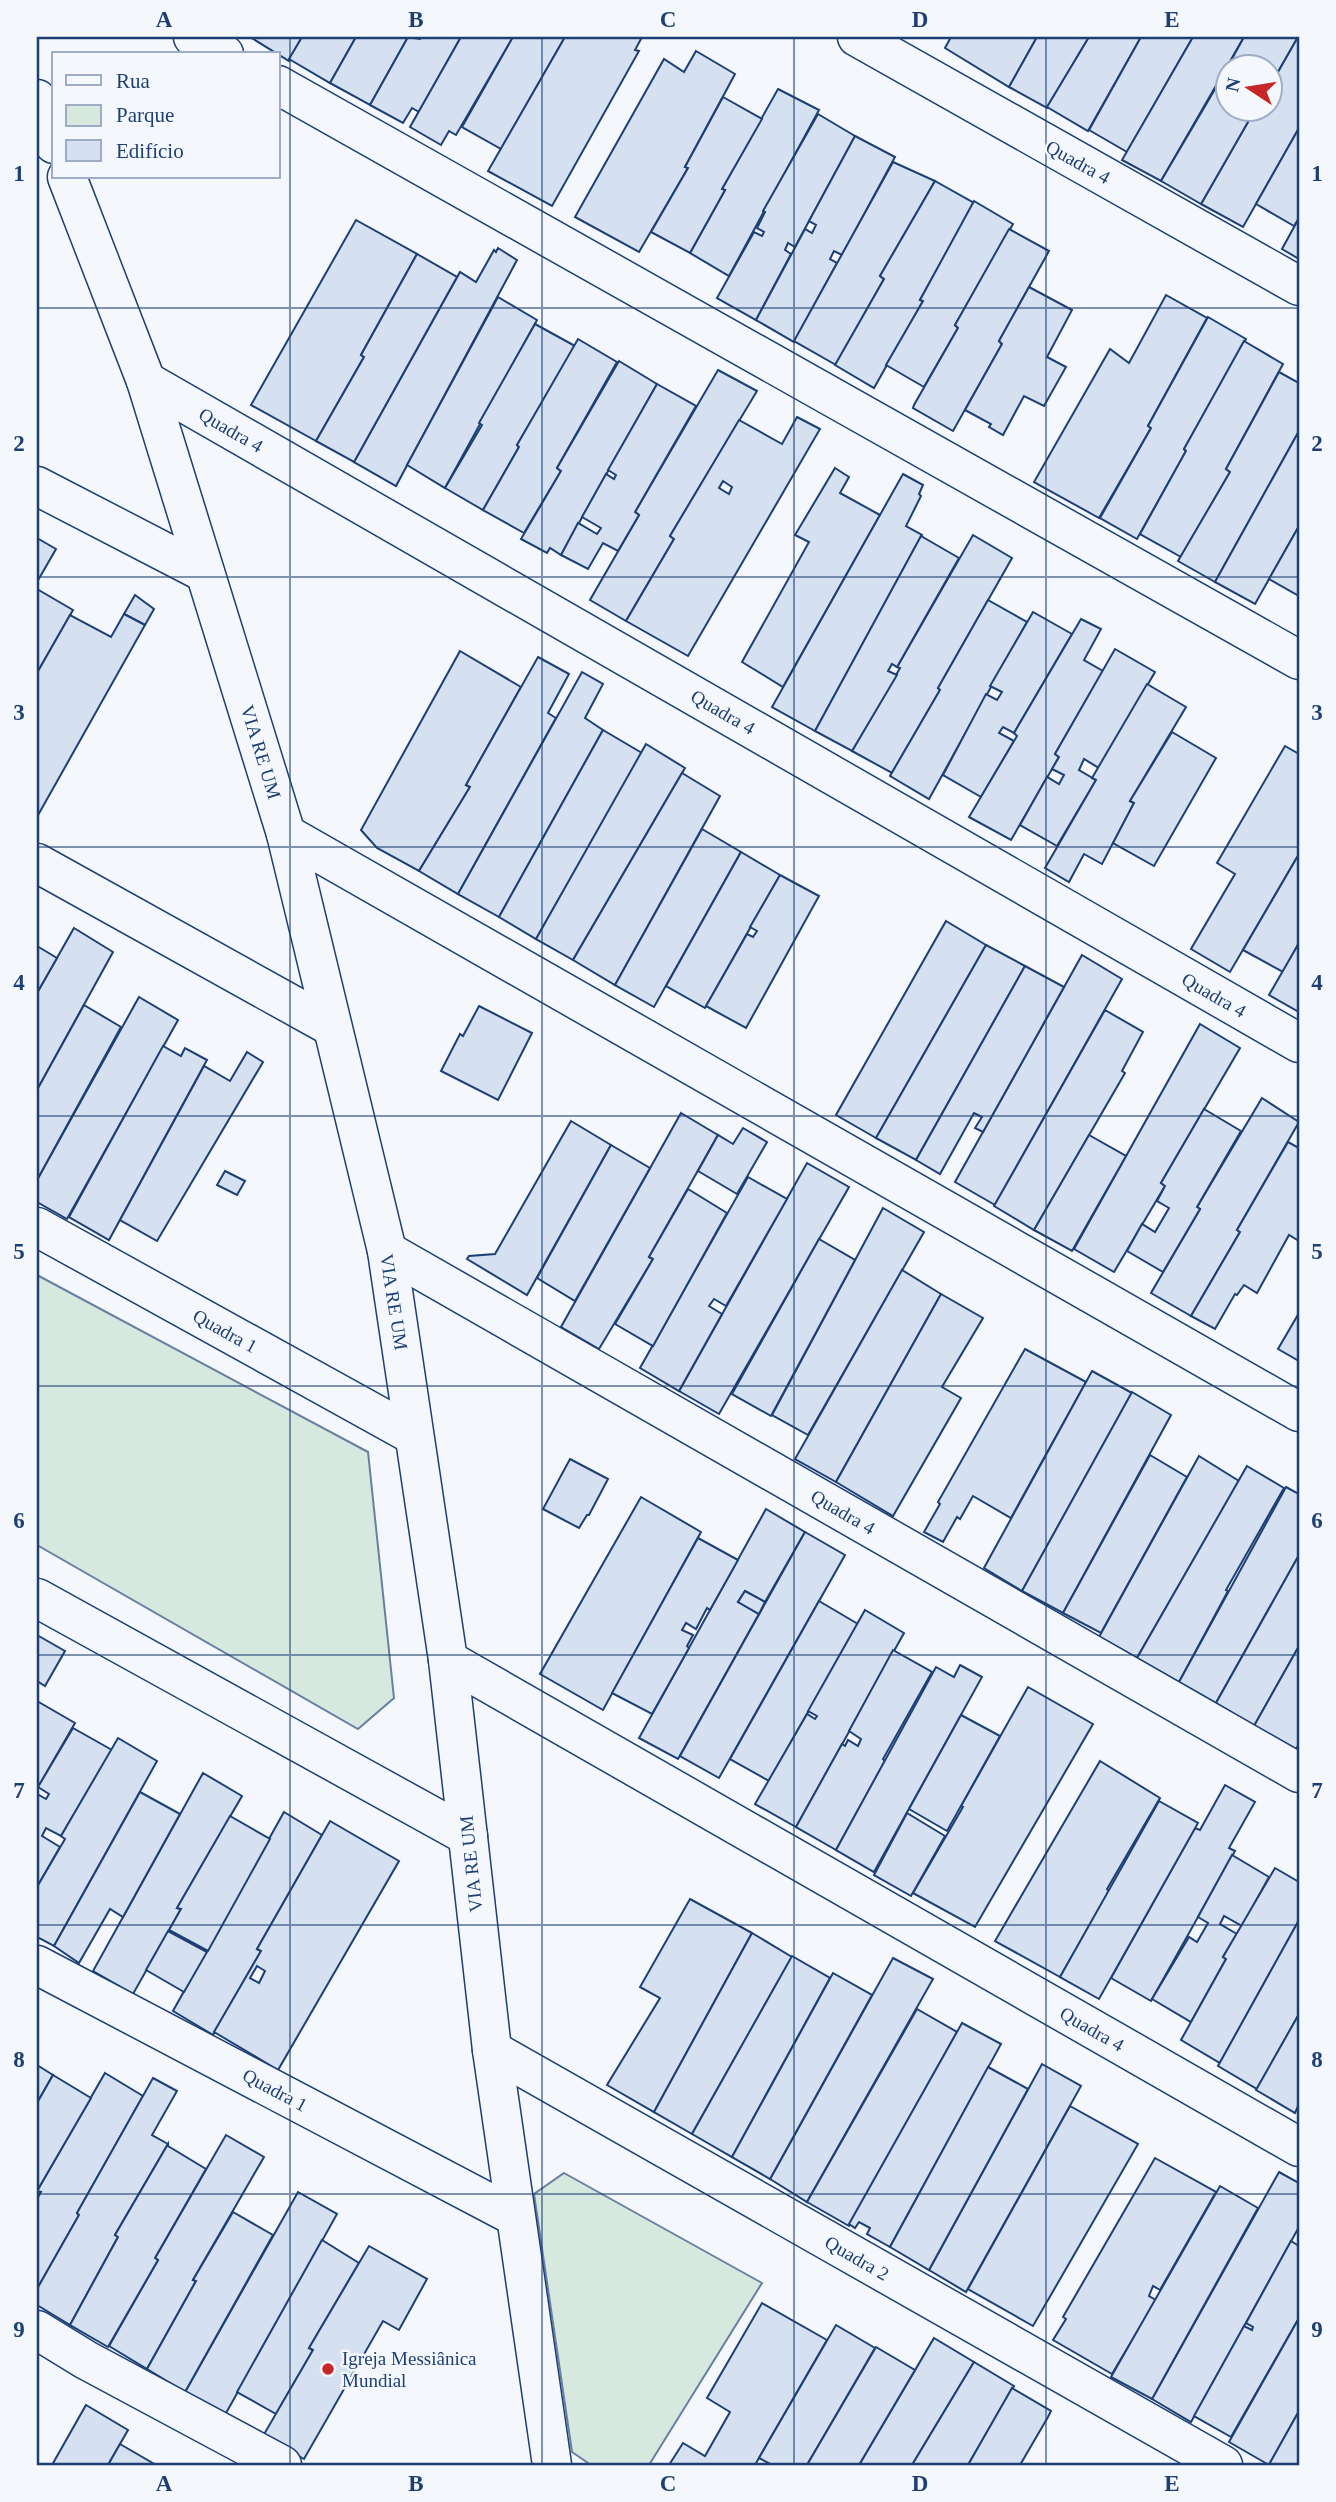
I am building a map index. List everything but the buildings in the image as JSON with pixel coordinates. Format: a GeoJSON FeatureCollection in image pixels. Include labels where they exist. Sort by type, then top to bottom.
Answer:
{"type":"FeatureCollection","features":[{"type":"Feature","properties":{"kind":"street"},"geometry":{"type":"LineString","coordinates":[[193,37],[220,52]]}},
{"type":"Feature","properties":{"kind":"street","name":"Quadra 4"},"geometry":{"type":"LineString","coordinates":[[858,37],[1299,286]]}},
{"type":"Feature","properties":{"kind":"street"},"geometry":{"type":"LineString","coordinates":[[280,86],[1299,660]]}},
{"type":"Feature","properties":{"kind":"street"},"geometry":{"type":"LineString","coordinates":[[37,99],[52,139]]}},
{"type":"Feature","properties":{"kind":"street","name":"VIA RE UM"},"geometry":{"type":"LineString","coordinates":[[67,178],[146,381],[286,834],[387,1251],[448,1660],[492,2050],[514,2216],[556,2463]]}},
{"type":"Feature","properties":{"kind":"street","name":"Quadra 4"},"geometry":{"type":"LineString","coordinates":[[146,381],[1299,1043]]}},
{"type":"Feature","properties":{"kind":"street"},"geometry":{"type":"LineString","coordinates":[[37,486],[205,573]]}},
{"type":"Feature","properties":{"kind":"street"},"geometry":{"type":"LineString","coordinates":[[286,834],[1299,1412]]}},
{"type":"Feature","properties":{"kind":"street"},"geometry":{"type":"LineString","coordinates":[[37,863],[332,1027]]}},
{"type":"Feature","properties":{"kind":"street","name":"Quadra 1"},"geometry":{"type":"LineString","coordinates":[[37,1227],[414,1435]]}},
{"type":"Feature","properties":{"kind":"street","name":"Quadra 4"},"geometry":{"type":"LineString","coordinates":[[387,1251],[1299,1773]]}},
{"type":"Feature","properties":{"kind":"street"},"geometry":{"type":"LineString","coordinates":[[37,1598],[468,1836]]}},
{"type":"Feature","properties":{"kind":"street","name":"Quadra 4"},"geometry":{"type":"LineString","coordinates":[[448,1660],[1299,2147]]}},
{"type":"Feature","properties":{"kind":"street","name":"Quadra 1"},"geometry":{"type":"LineString","coordinates":[[37,1965],[514,2216]]}},
{"type":"Feature","properties":{"kind":"street","name":"Quadra 2"},"geometry":{"type":"LineString","coordinates":[[492,2050],[1223,2465]]}},
{"type":"Feature","properties":{"kind":"street"},"geometry":{"type":"LineString","coordinates":[[37,2330],[86,2360],[282,2465]]}},
{"type":"Feature","properties":{"kind":"green space"},"geometry":{"type":"Polygon","coordinates":[[[37,1275],[368,1452],[394,1698],[358,1729],[37,1545],[37,1275]]]}},
{"type":"Feature","properties":{"kind":"green space"},"geometry":{"type":"Polygon","coordinates":[[[564,2173],[762,2283],[649,2465],[591,2465],[572,2452],[534,2194],[564,2173]]]}},
{"type":"Feature","properties":{"kind":"place","name":"Igreja Messiânica Mundial"},"geometry":{"type":"Point","coordinates":[328,2369]}}]}
